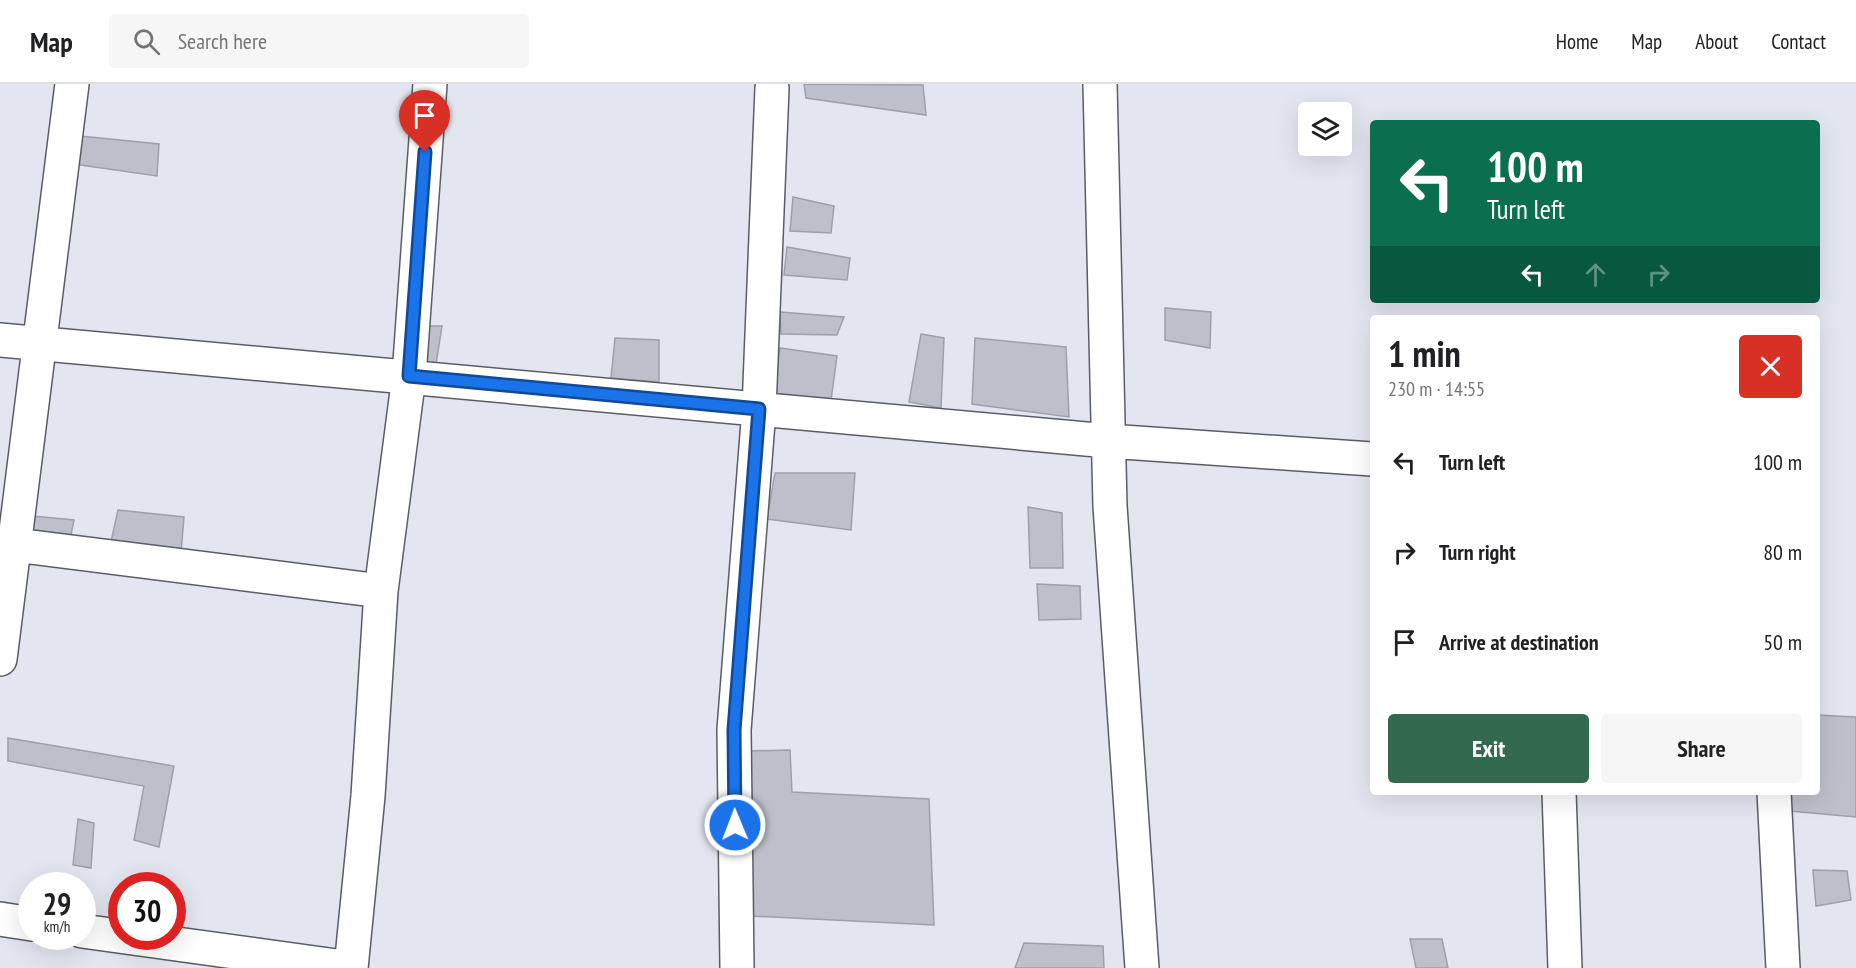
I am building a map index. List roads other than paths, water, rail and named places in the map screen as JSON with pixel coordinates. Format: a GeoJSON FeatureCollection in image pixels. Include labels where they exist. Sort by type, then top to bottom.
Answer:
{"type":"FeatureCollection","features":[{"type":"Feature","properties":{"kind":"street"},"geometry":{"type":"LineString","coordinates":[[0,659],[7,544],[40,342],[72,84]]}},
{"type":"Feature","properties":{"kind":"street"},"geometry":{"type":"LineString","coordinates":[[96,933],[351,968],[368,796],[381,591],[409,376],[430,84]]}},
{"type":"Feature","properties":{"kind":"street"},"geometry":{"type":"LineString","coordinates":[[1101,84],[1111,518],[1143,968]]}},
{"type":"Feature","properties":{"kind":"street"},"geometry":{"type":"LineString","coordinates":[[737,968],[734,730],[759,409],[772,88]]}},
{"type":"Feature","properties":{"kind":"street"},"geometry":{"type":"LineString","coordinates":[[0,340],[1108,441],[1370,459]]}},
{"type":"Feature","properties":{"kind":"street"},"geometry":{"type":"LineString","coordinates":[[7,544],[381,591]]}},
{"type":"Feature","properties":{"kind":"street"},"geometry":{"type":"LineString","coordinates":[[1559,795],[1565,968]]}},
{"type":"Feature","properties":{"kind":"street"},"geometry":{"type":"LineString","coordinates":[[1774,795],[1783,968]]}},
{"type":"Feature","properties":{"kind":"street"},"geometry":{"type":"LineString","coordinates":[[0,920],[18,922]]}}]}
